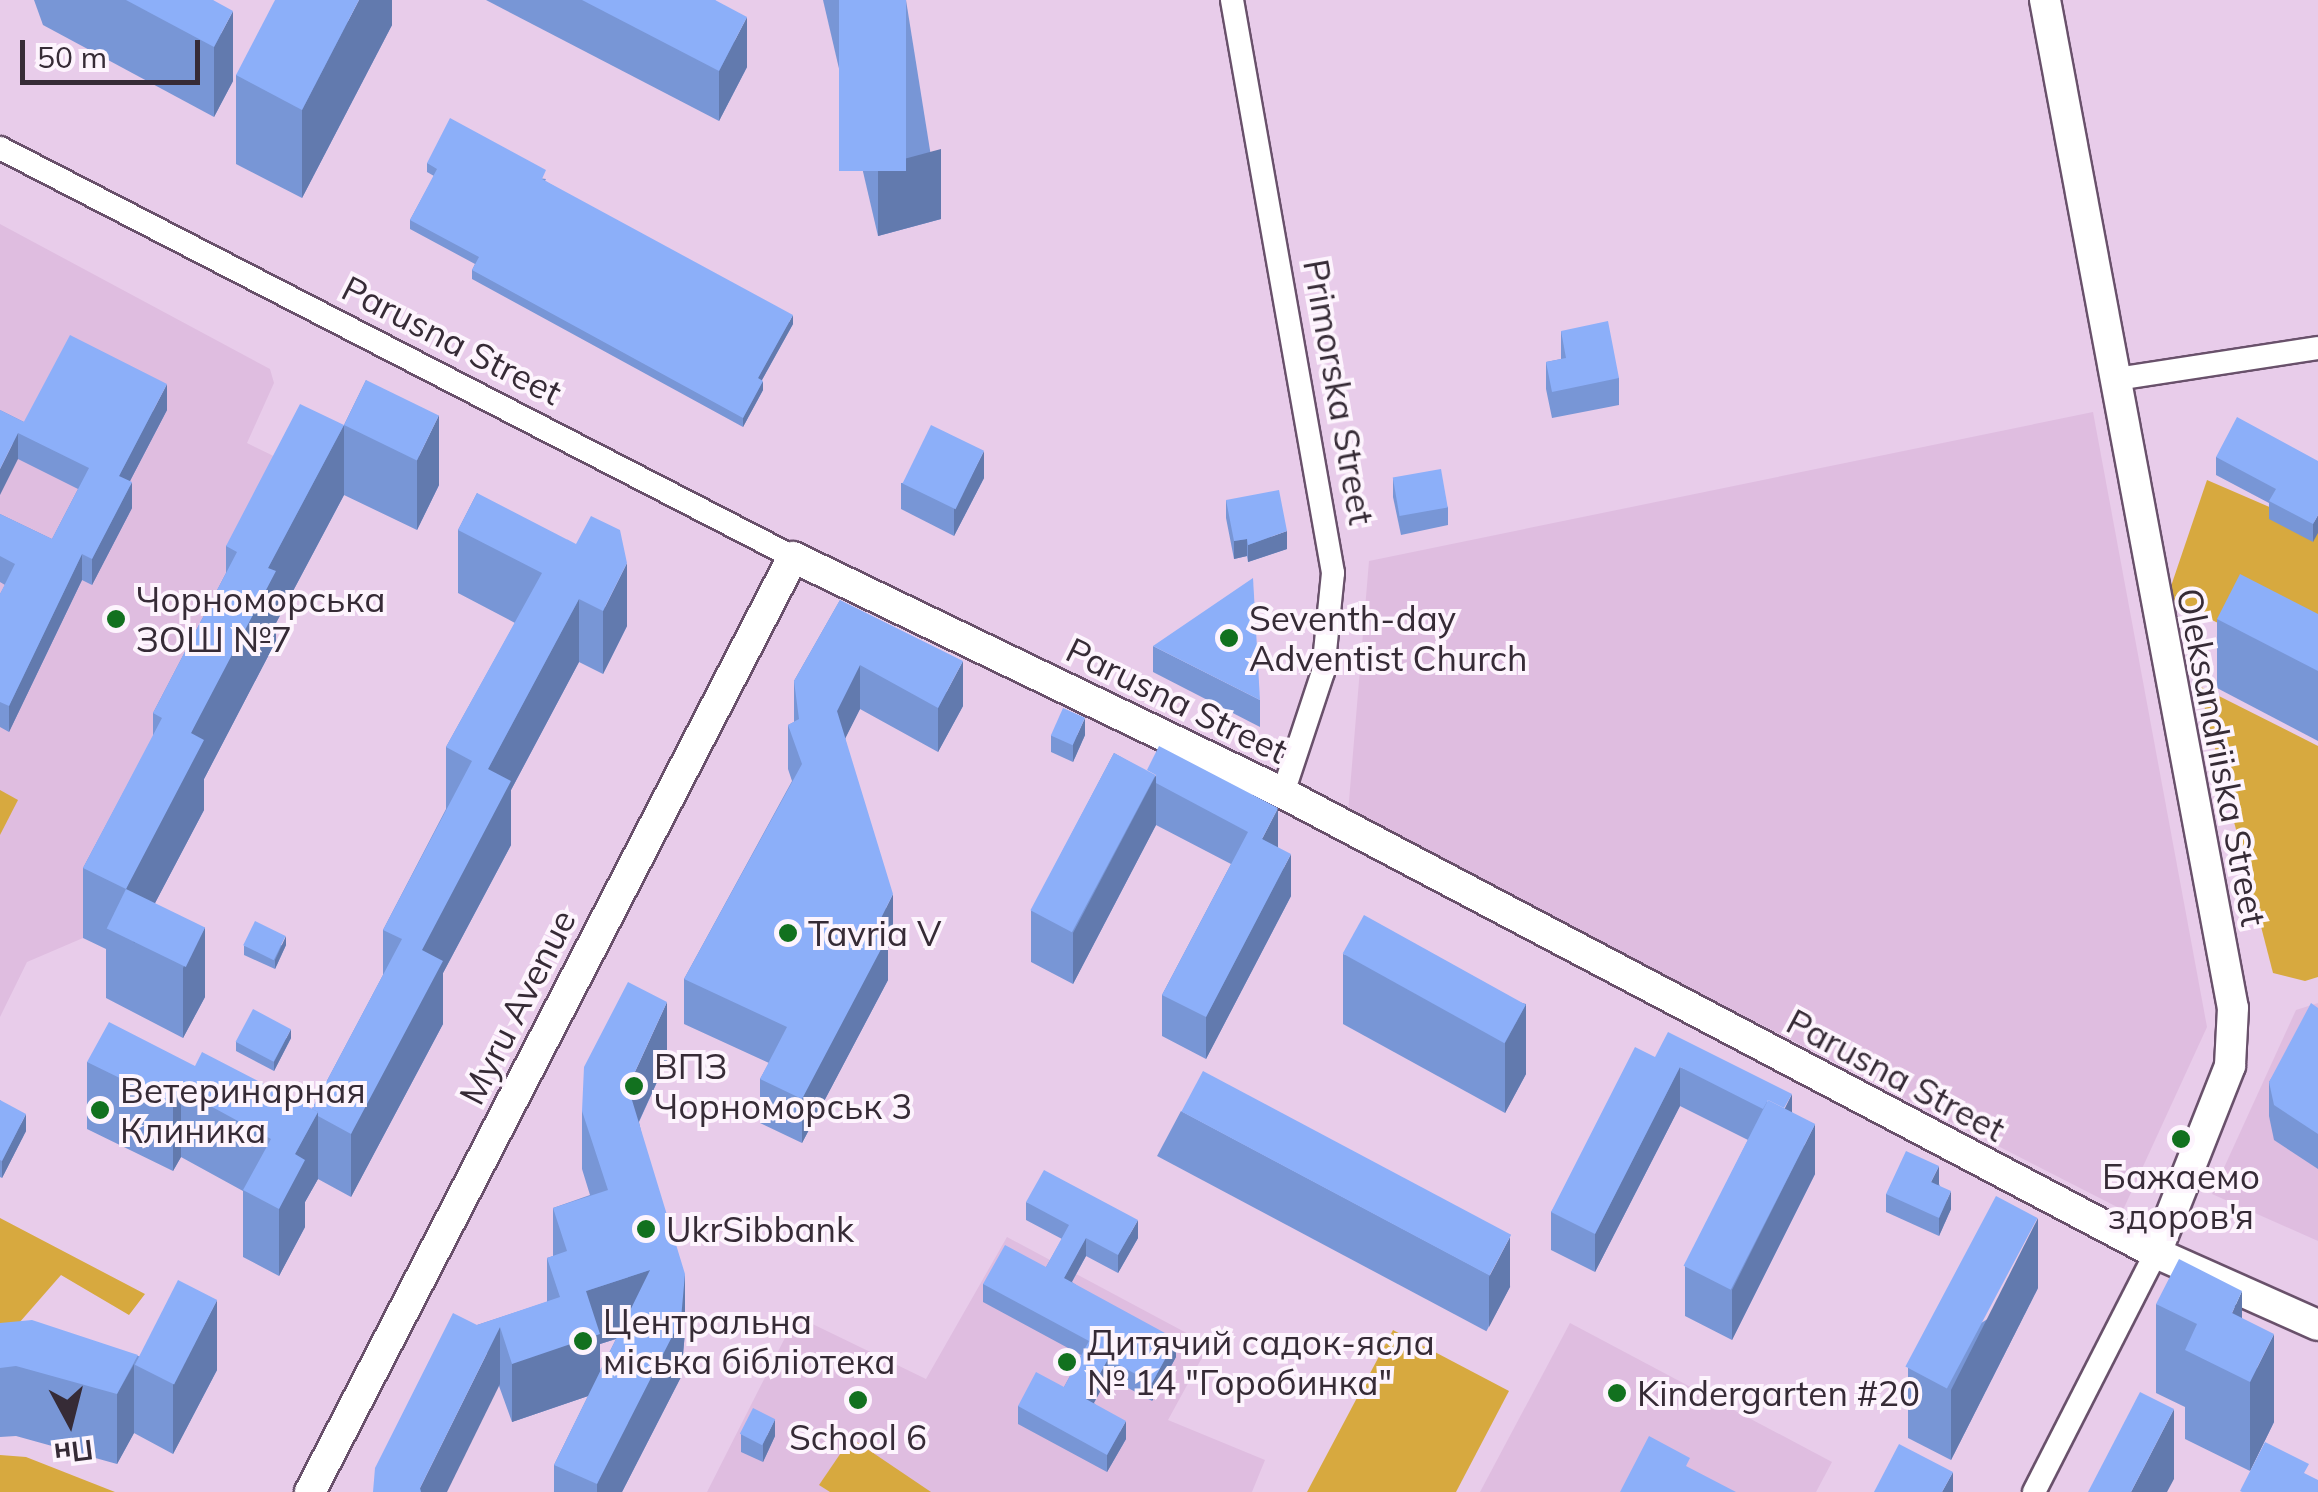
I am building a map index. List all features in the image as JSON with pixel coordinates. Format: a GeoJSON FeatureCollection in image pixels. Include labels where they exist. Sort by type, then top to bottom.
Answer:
{"type":"FeatureCollection","features":[{"type":"Feature","properties":{"kind":"street","name":"Primorska Street"},"geometry":{"type":"LineString","coordinates":[[1232,0],[1333,573],[1322,672],[1283,793]]}},
{"type":"Feature","properties":{"kind":"street","name":"Oleksandriiska Street"},"geometry":{"type":"LineString","coordinates":[[2034,1492],[2156,1253],[2235,1042],[2044,0]]}},
{"type":"Feature","properties":{"kind":"street","name":"Parusna Street"},"geometry":{"type":"LineString","coordinates":[[0,148],[793,557],[1283,793],[2156,1253],[2318,1325]]}},
{"type":"Feature","properties":{"kind":"street"},"geometry":{"type":"LineString","coordinates":[[2116,378],[2318,348]]}},
{"type":"Feature","properties":{"kind":"street","name":"Myru Avenue"},"geometry":{"type":"LineString","coordinates":[[310,1492],[793,557]]}},
{"type":"Feature","properties":{"kind":"shaded area","name":"Чорноморська ЗОШ №7"},"geometry":{"type":"Polygon","coordinates":[[[0,224],[270,369],[274,383],[247,443],[292,465],[162,788],[83,938],[27,962],[0,1017],[0,224]]]}},
{"type":"Feature","properties":{"kind":"shaded area"},"geometry":{"type":"Polygon","coordinates":[[[2093,412],[2207,1027],[2123,1210],[1348,813],[1369,561],[2093,412]]]}},
{"type":"Feature","properties":{"kind":"shaded area"},"geometry":{"type":"Polygon","coordinates":[[[2207,480],[2318,528],[2318,672],[2167,598],[2207,480]]]}},
{"type":"Feature","properties":{"kind":"shaded area"},"geometry":{"type":"Polygon","coordinates":[[[2199,686],[2318,746],[2318,977],[2305,981],[2273,973],[2199,686]]]}},
{"type":"Feature","properties":{"kind":"shaded area"},"geometry":{"type":"Polygon","coordinates":[[[0,790],[18,800],[0,835],[0,790]]]}},
{"type":"Feature","properties":{"kind":"shaded area"},"geometry":{"type":"Polygon","coordinates":[[[2318,1003],[2318,1241],[2212,1194],[2296,1010],[2318,1003]]]}},
{"type":"Feature","properties":{"kind":"shaded area"},"geometry":{"type":"Polygon","coordinates":[[[0,1218],[145,1294],[129,1315],[61,1275],[12,1331],[0,1331],[0,1218]]]}},
{"type":"Feature","properties":{"kind":"shaded area"},"geometry":{"type":"Polygon","coordinates":[[[1007,1237],[1209,1345],[1168,1420],[1265,1460],[1252,1492],[707,1492],[796,1316],[926,1379],[1007,1237]]]}},
{"type":"Feature","properties":{"kind":"shaded area","name":"Kindergarten #20"},"geometry":{"type":"Polygon","coordinates":[[[1570,1323],[1832,1462],[1816,1492],[1480,1492],[1570,1323]]]}},
{"type":"Feature","properties":{"kind":"shaded area"},"geometry":{"type":"Polygon","coordinates":[[[1393,1330],[1509,1391],[1456,1492],[1307,1492],[1393,1330]]]}},
{"type":"Feature","properties":{"kind":"shaded area"},"geometry":{"type":"Polygon","coordinates":[[[851,1438],[931,1492],[830,1492],[819,1485],[851,1438]]]}},
{"type":"Feature","properties":{"kind":"shaded area"},"geometry":{"type":"Polygon","coordinates":[[[0,1455],[26,1457],[115,1492],[0,1492],[0,1455]]]}},
{"type":"Feature","properties":{"kind":"building"},"geometry":{"type":"Polygon","coordinates":[[[126,0],[213,0],[233,11],[214,47],[126,0]]]}},
{"type":"Feature","properties":{"kind":"building"},"geometry":{"type":"Polygon","coordinates":[[[275,0],[359,0],[302,110],[236,75],[275,0]]]}},
{"type":"Feature","properties":{"kind":"building"},"geometry":{"type":"Polygon","coordinates":[[[582,0],[715,0],[747,17],[719,71],[582,0]]]}},
{"type":"Feature","properties":{"kind":"building"},"geometry":{"type":"Polygon","coordinates":[[[839,0],[906,0],[906,171],[839,171],[839,0]]]}},
{"type":"Feature","properties":{"kind":"building"},"geometry":{"type":"Polygon","coordinates":[[[450,118],[546,170],[542,179],[793,315],[758,378],[763,381],[743,418],[472,270],[479,257],[410,220],[437,169],[427,163],[450,118]]]}},
{"type":"Feature","properties":{"kind":"building"},"geometry":{"type":"Polygon","coordinates":[[[1608,321],[1619,378],[1552,392],[1546,362],[1566,358],[1561,331],[1608,321]]]}},
{"type":"Feature","properties":{"kind":"building"},"geometry":{"type":"Polygon","coordinates":[[[70,335],[167,384],[119,476],[132,482],[92,559],[82,554],[9,706],[0,702],[0,594],[15,564],[0,556],[0,514],[52,539],[89,468],[18,433],[0,469],[0,410],[24,422],[70,335]]]}},
{"type":"Feature","properties":{"kind":"building"},"geometry":{"type":"Polygon","coordinates":[[[366,380],[439,416],[417,460],[344,425],[366,380]]]}},
{"type":"Feature","properties":{"kind":"building"},"geometry":{"type":"Polygon","coordinates":[[[300,404],[344,425],[268,568],[276,571],[191,733],[204,740],[126,889],[83,868],[162,718],[153,713],[237,552],[226,546],[300,404]]]}},
{"type":"Feature","properties":{"kind":"building"},"geometry":{"type":"Polygon","coordinates":[[[2237,417],[2318,461],[2318,515],[2313,524],[2269,501],[2276,489],[2216,457],[2237,417]]]}},
{"type":"Feature","properties":{"kind":"building"},"geometry":{"type":"Polygon","coordinates":[[[931,425],[984,451],[956,509],[903,483],[931,425]]]}},
{"type":"Feature","properties":{"kind":"building"},"geometry":{"type":"Polygon","coordinates":[[[1441,469],[1448,507],[1400,516],[1393,478],[1441,469]]]}},
{"type":"Feature","properties":{"kind":"building"},"geometry":{"type":"Polygon","coordinates":[[[1279,490],[1287,531],[1248,545],[1247,539],[1234,541],[1226,500],[1279,490]]]}},
{"type":"Feature","properties":{"kind":"building"},"geometry":{"type":"Polygon","coordinates":[[[477,493],[576,544],[591,516],[620,530],[627,563],[603,611],[579,599],[488,769],[511,781],[422,950],[443,961],[351,1134],[312,1109],[402,939],[383,930],[472,761],[446,747],[542,573],[458,530],[477,493]]]}},
{"type":"Feature","properties":{"kind":"building"},"geometry":{"type":"Polygon","coordinates":[[[2240,574],[2318,614],[2318,671],[2217,619],[2240,574]]]}},
{"type":"Feature","properties":{"kind":"building","name":"Seventh-day Adventist Church"},"geometry":{"type":"Polygon","coordinates":[[[1253,578],[1260,700],[1153,646],[1253,578]]]}},
{"type":"Feature","properties":{"kind":"building"},"geometry":{"type":"Polygon","coordinates":[[[840,600],[963,661],[938,708],[860,665],[837,711],[893,894],[876,928],[888,936],[802,1099],[760,1079],[787,1027],[684,979],[802,764],[788,725],[799,719],[794,681],[840,600]]]}},
{"type":"Feature","properties":{"kind":"building"},"geometry":{"type":"Polygon","coordinates":[[[1063,708],[1085,718],[1073,745],[1051,735],[1063,708]]]}},
{"type":"Feature","properties":{"kind":"building"},"geometry":{"type":"Polygon","coordinates":[[[1159,746],[1278,808],[1262,839],[1291,854],[1206,1017],[1162,995],[1248,832],[1156,783],[1156,775],[1147,770],[1159,746]]]}},
{"type":"Feature","properties":{"kind":"building"},"geometry":{"type":"Polygon","coordinates":[[[1114,753],[1155,775],[1072,932],[1030,910],[1114,753]]]}},
{"type":"Feature","properties":{"kind":"building"},"geometry":{"type":"Polygon","coordinates":[[[126,889],[205,928],[186,967],[107,929],[126,889]]]}},
{"type":"Feature","properties":{"kind":"building"},"geometry":{"type":"Polygon","coordinates":[[[1364,915],[1526,1005],[1504,1043],[1343,953],[1364,915]]]}},
{"type":"Feature","properties":{"kind":"building"},"geometry":{"type":"Polygon","coordinates":[[[255,921],[286,936],[274,960],[243,945],[255,921]]]}},
{"type":"Feature","properties":{"kind":"building"},"geometry":{"type":"Polygon","coordinates":[[[628,982],[667,1002],[628,1087],[685,1274],[681,1319],[597,1484],[554,1465],[650,1270],[586,1291],[600,1334],[512,1364],[500,1327],[421,1492],[373,1492],[375,1468],[453,1313],[477,1325],[560,1297],[547,1258],[567,1251],[553,1208],[608,1190],[582,1111],[584,1067],[628,982]]]}},
{"type":"Feature","properties":{"kind":"building"},"geometry":{"type":"Polygon","coordinates":[[[2311,1003],[2318,1008],[2318,1134],[2274,1105],[2269,1082],[2311,1003]]]}},
{"type":"Feature","properties":{"kind":"building"},"geometry":{"type":"Polygon","coordinates":[[[253,1009],[291,1029],[274,1062],[236,1042],[253,1009]]]}},
{"type":"Feature","properties":{"kind":"building"},"geometry":{"type":"Polygon","coordinates":[[[109,1022],[195,1066],[202,1052],[318,1112],[295,1154],[305,1160],[279,1209],[243,1190],[271,1139],[181,1090],[173,1104],[87,1062],[109,1022]]]}},
{"type":"Feature","properties":{"kind":"building"},"geometry":{"type":"Polygon","coordinates":[[[1668,1032],[1792,1094],[1784,1108],[1768,1100],[1763,1109],[1680,1067],[1595,1234],[1551,1212],[1635,1047],[1655,1057],[1668,1032]]]}},
{"type":"Feature","properties":{"kind":"building"},"geometry":{"type":"Polygon","coordinates":[[[1203,1071],[1511,1235],[1490,1275],[1181,1112],[1203,1071]]]}},
{"type":"Feature","properties":{"kind":"building"},"geometry":{"type":"Polygon","coordinates":[[[0,1100],[26,1114],[2,1161],[0,1160],[0,1100]]]}},
{"type":"Feature","properties":{"kind":"building"},"geometry":{"type":"Polygon","coordinates":[[[1768,1100],[1815,1124],[1731,1290],[1684,1266],[1768,1100]]]}},
{"type":"Feature","properties":{"kind":"building"},"geometry":{"type":"Polygon","coordinates":[[[1906,1151],[1939,1166],[1931,1182],[1951,1191],[1939,1218],[1886,1194],[1906,1151]]]}},
{"type":"Feature","properties":{"kind":"building"},"geometry":{"type":"Polygon","coordinates":[[[1044,1170],[1138,1220],[1118,1255],[1086,1238],[1064,1278],[1176,1339],[1152,1383],[1108,1359],[1086,1399],[1126,1421],[1107,1455],[1018,1406],[1036,1372],[1064,1387],[1089,1341],[983,1284],[1005,1245],[1046,1267],[1069,1225],[1026,1202],[1044,1170]]]}},
{"type":"Feature","properties":{"kind":"building"},"geometry":{"type":"Polygon","coordinates":[[[1996,1196],[2037,1218],[1947,1388],[1905,1366],[1996,1196]]]}},
{"type":"Feature","properties":{"kind":"building"},"geometry":{"type":"Polygon","coordinates":[[[2179,1259],[2242,1291],[2232,1313],[2274,1334],[2250,1382],[2185,1350],[2197,1324],[2156,1304],[2179,1259]]]}},
{"type":"Feature","properties":{"kind":"building"},"geometry":{"type":"Polygon","coordinates":[[[178,1280],[217,1300],[174,1385],[135,1365],[178,1280]]]}},
{"type":"Feature","properties":{"kind":"building"},"geometry":{"type":"Polygon","coordinates":[[[32,1320],[138,1355],[117,1394],[16,1366],[0,1368],[0,1323],[32,1320]]]}},
{"type":"Feature","properties":{"kind":"building"},"geometry":{"type":"Polygon","coordinates":[[[2140,1392],[2174,1409],[2131,1492],[2088,1492],[2140,1392]]]}},
{"type":"Feature","properties":{"kind":"building"},"geometry":{"type":"Polygon","coordinates":[[[753,1408],[775,1419],[762,1445],[740,1434],[753,1408]]]}},
{"type":"Feature","properties":{"kind":"building"},"geometry":{"type":"Polygon","coordinates":[[[1649,1436],[1690,1458],[1686,1466],[1736,1492],[1620,1492],[1649,1436]]]}},
{"type":"Feature","properties":{"kind":"building"},"geometry":{"type":"Polygon","coordinates":[[[2265,1442],[2309,1464],[2304,1473],[2318,1480],[2318,1492],[2240,1491],[2265,1442]]]}},
{"type":"Feature","properties":{"kind":"building"},"geometry":{"type":"Polygon","coordinates":[[[1899,1444],[1953,1472],[1942,1492],[1874,1492],[1899,1444]]]}},
{"type":"Feature","properties":{"kind":"place","name":"Чорноморська ЗОШ №7"},"geometry":{"type":"Point","coordinates":[116,619]}},
{"type":"Feature","properties":{"kind":"place","name":"Seventh-day Adventist Church"},"geometry":{"type":"Point","coordinates":[1229,638]}},
{"type":"Feature","properties":{"kind":"place","name":"Tavria V"},"geometry":{"type":"Point","coordinates":[788,933]}},
{"type":"Feature","properties":{"kind":"place","name":"ВПЗ Чорноморськ 3"},"geometry":{"type":"Point","coordinates":[634,1086]}},
{"type":"Feature","properties":{"kind":"place","name":"Ветеринарная Клиника"},"geometry":{"type":"Point","coordinates":[100,1110]}},
{"type":"Feature","properties":{"kind":"place","name":"Бажаемо здоров'я"},"geometry":{"type":"Point","coordinates":[2181,1139]}},
{"type":"Feature","properties":{"kind":"place","name":"UkrSibbank"},"geometry":{"type":"Point","coordinates":[646,1229]}},
{"type":"Feature","properties":{"kind":"place","name":"Центральна міська бібліотека"},"geometry":{"type":"Point","coordinates":[583,1341]}},
{"type":"Feature","properties":{"kind":"place","name":"Дитячий садок-ясла № 14 \"Горобинка\""},"geometry":{"type":"Point","coordinates":[1067,1362]}},
{"type":"Feature","properties":{"kind":"place","name":"Kindergarten #20"},"geometry":{"type":"Point","coordinates":[1617,1393]}},
{"type":"Feature","properties":{"kind":"place","name":"School 6"},"geometry":{"type":"Point","coordinates":[858,1400]}}]}
